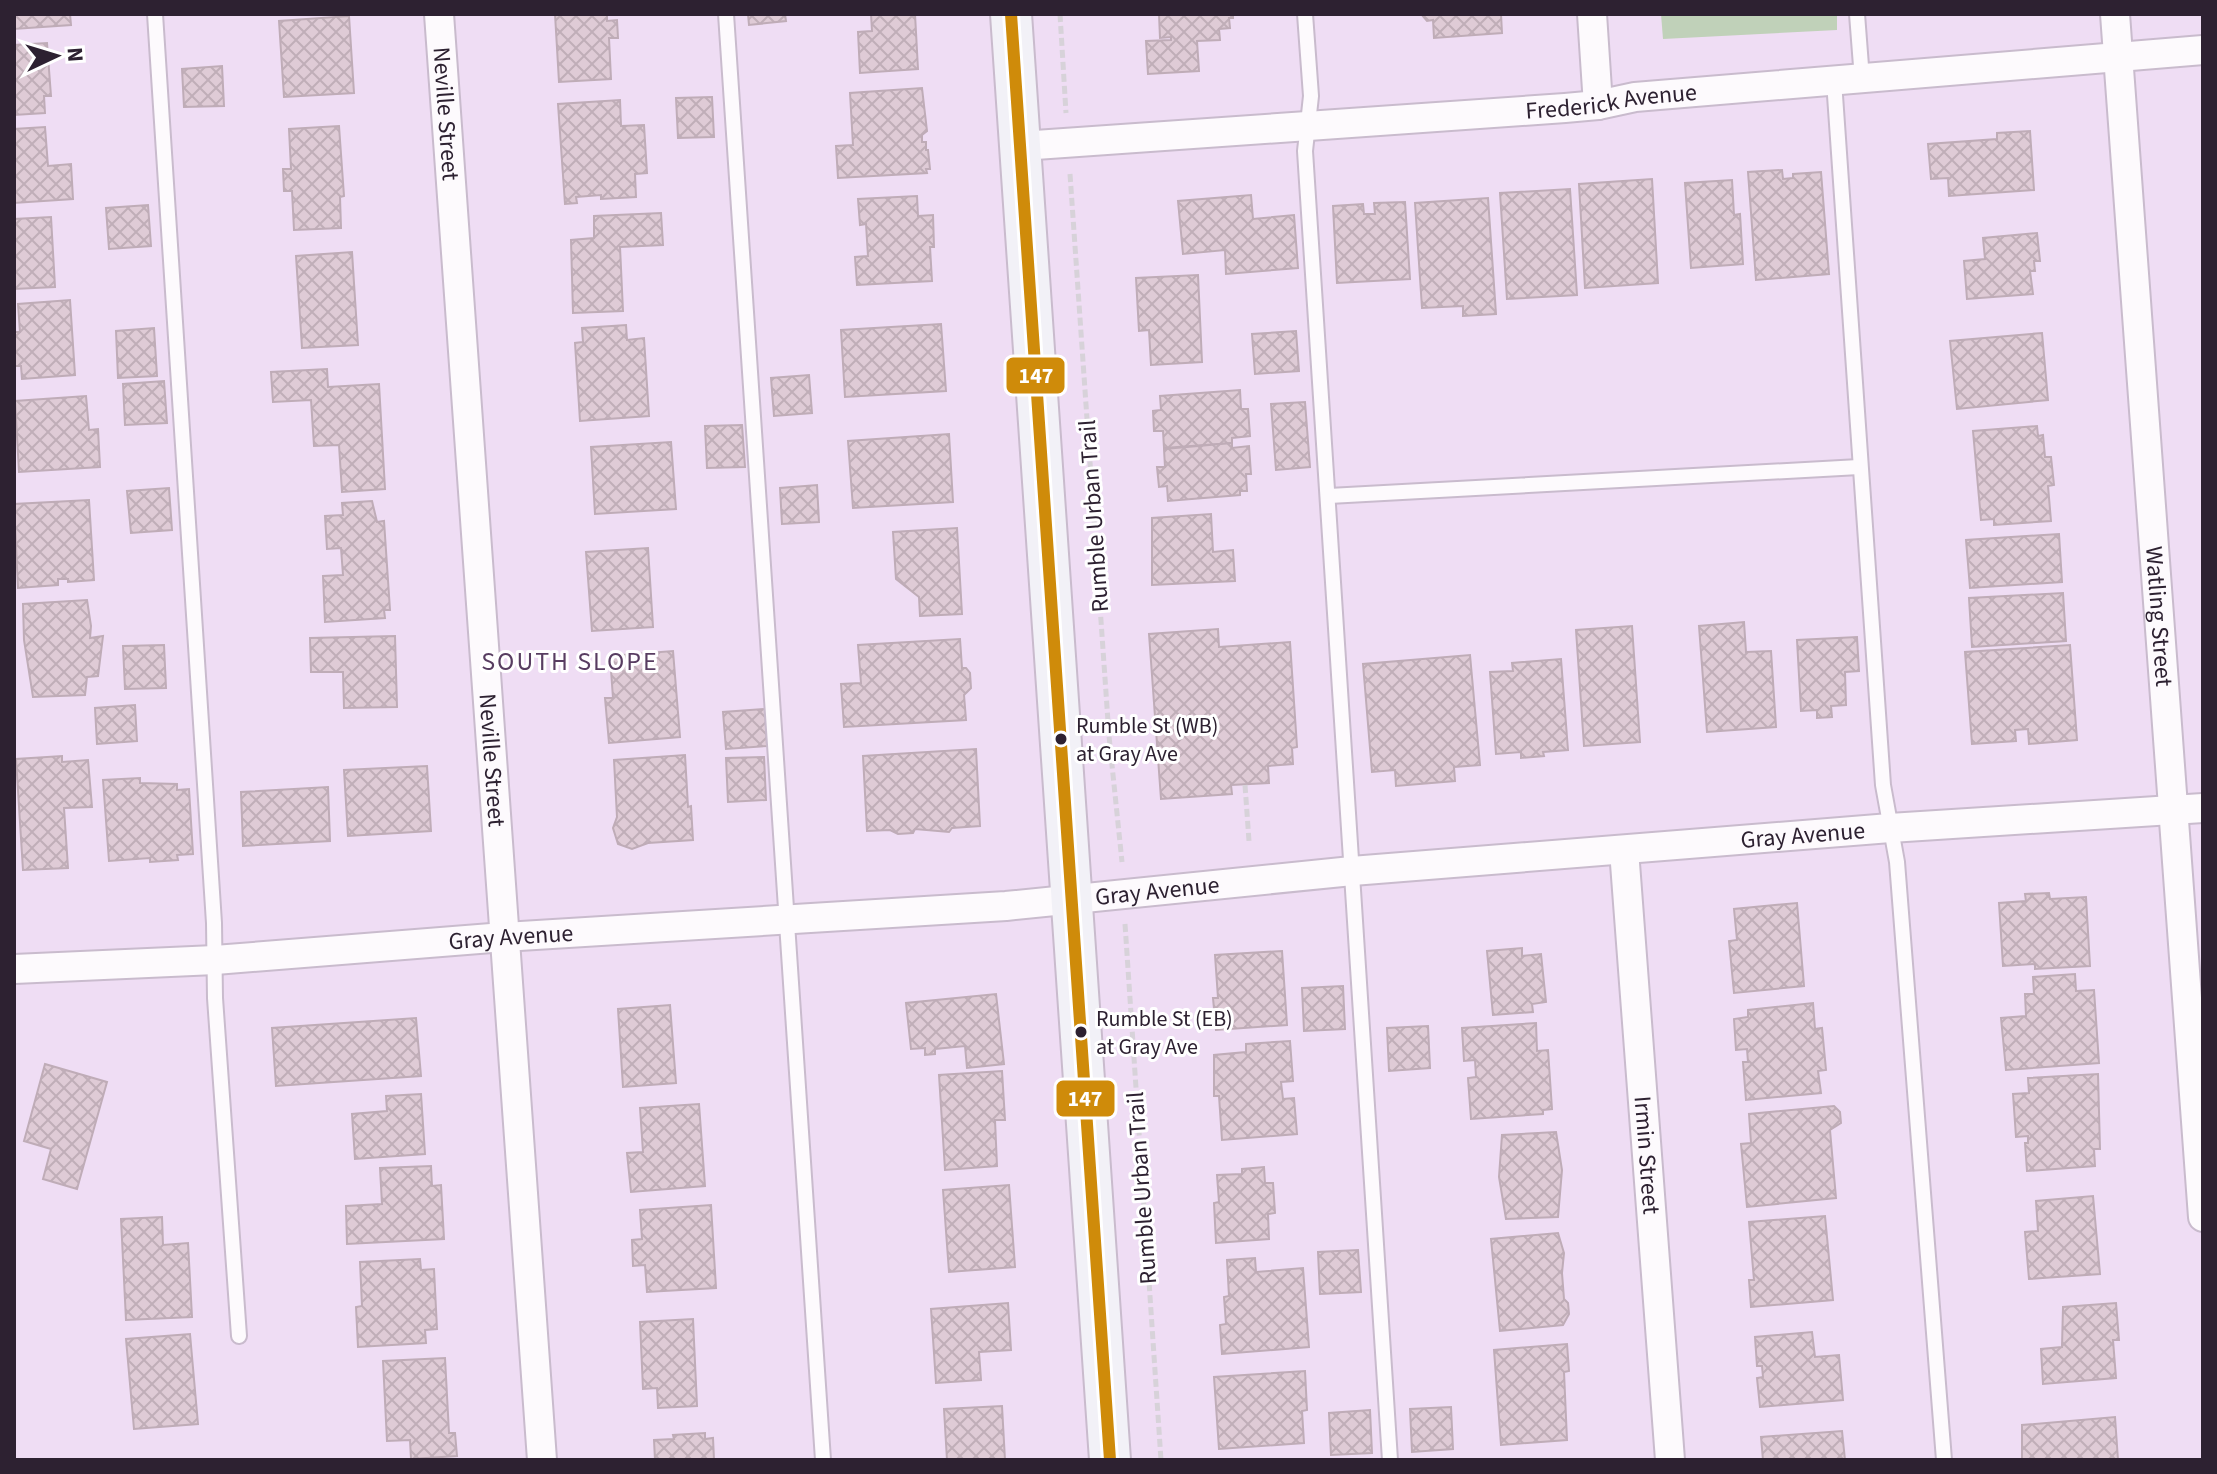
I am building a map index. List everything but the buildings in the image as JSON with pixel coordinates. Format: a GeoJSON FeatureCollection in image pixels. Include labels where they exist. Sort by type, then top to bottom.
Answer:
{"type":"FeatureCollection","features":[{"type":"Feature","properties":{"kind":"street","name":"Neville Street"},"geometry":{"type":"LineString","coordinates":[[439,14],[542,1460]]}},
{"type":"Feature","properties":{"kind":"street"},"geometry":{"type":"LineString","coordinates":[[1011,14],[1110,1460]]}},
{"type":"Feature","properties":{"kind":"street"},"geometry":{"type":"LineString","coordinates":[[1592,14],[1598,105]]}},
{"type":"Feature","properties":{"kind":"street","name":"Watling Street"},"geometry":{"type":"LineString","coordinates":[[2115,14],[2203,1217]]}},
{"type":"Feature","properties":{"kind":"street","name":"Frederick Avenue"},"geometry":{"type":"LineString","coordinates":[[1021,146],[1598,105],[1635,97],[2203,50]]}},
{"type":"Feature","properties":{"kind":"street","name":"Gray Avenue"},"geometry":{"type":"LineString","coordinates":[[14,969],[215,960],[504,937],[1006,906],[1352,871],[1890,828],[2203,808]]}},
{"type":"Feature","properties":{"kind":"street","name":"Irmin Street"},"geometry":{"type":"LineString","coordinates":[[1624,850],[1670,1460]]}},
{"type":"Feature","properties":{"kind":"lane"},"geometry":{"type":"LineString","coordinates":[[155,14],[215,960],[215,1006],[239,1336]]}},
{"type":"Feature","properties":{"kind":"lane"},"geometry":{"type":"LineString","coordinates":[[726,14],[823,1460]]}},
{"type":"Feature","properties":{"kind":"lane"},"geometry":{"type":"LineString","coordinates":[[1305,14],[1311,96],[1305,151],[1390,1460]]}},
{"type":"Feature","properties":{"kind":"lane"},"geometry":{"type":"LineString","coordinates":[[1857,14],[1848,80],[1859,467],[1883,785],[1897,862],[1944,1460]]}},
{"type":"Feature","properties":{"kind":"lane"},"geometry":{"type":"LineString","coordinates":[[1329,496],[1859,467]]}},
{"type":"Feature","properties":{"kind":"path"},"geometry":{"type":"LineString","coordinates":[[1060,14],[1067,108],[1065,117]]}},
{"type":"Feature","properties":{"kind":"path","name":"Rumble Urban Trail"},"geometry":{"type":"LineString","coordinates":[[1070,167],[1108,720],[1122,864]]}},
{"type":"Feature","properties":{"kind":"path"},"geometry":{"type":"LineString","coordinates":[[1245,785],[1249,841]]}},
{"type":"Feature","properties":{"kind":"path","name":"Rumble Urban Trail"},"geometry":{"type":"LineString","coordinates":[[1125,915],[1161,1460]]}},
{"type":"Feature","properties":{"kind":"green space"},"geometry":{"type":"Polygon","coordinates":[[[1661,14],[1837,14],[1837,30],[1663,39],[1661,14]]]}},
{"type":"Feature","properties":{"kind":"transit line","name":"147"},"geometry":{"type":"LineString","coordinates":[[1011,14],[1110,1460]]}},
{"type":"Feature","properties":{"kind":"place","name":"Rumble St (WB) at Gray Ave"},"geometry":{"type":"Point","coordinates":[1061,739]}},
{"type":"Feature","properties":{"kind":"place","name":"Rumble St (EB) at Gray Ave"},"geometry":{"type":"Point","coordinates":[1081,1032]}},
{"type":"Feature","properties":{"kind":"district","name":"SOUTH SLOPE"},"geometry":{"type":"Point","coordinates":[570,661]}}]}
